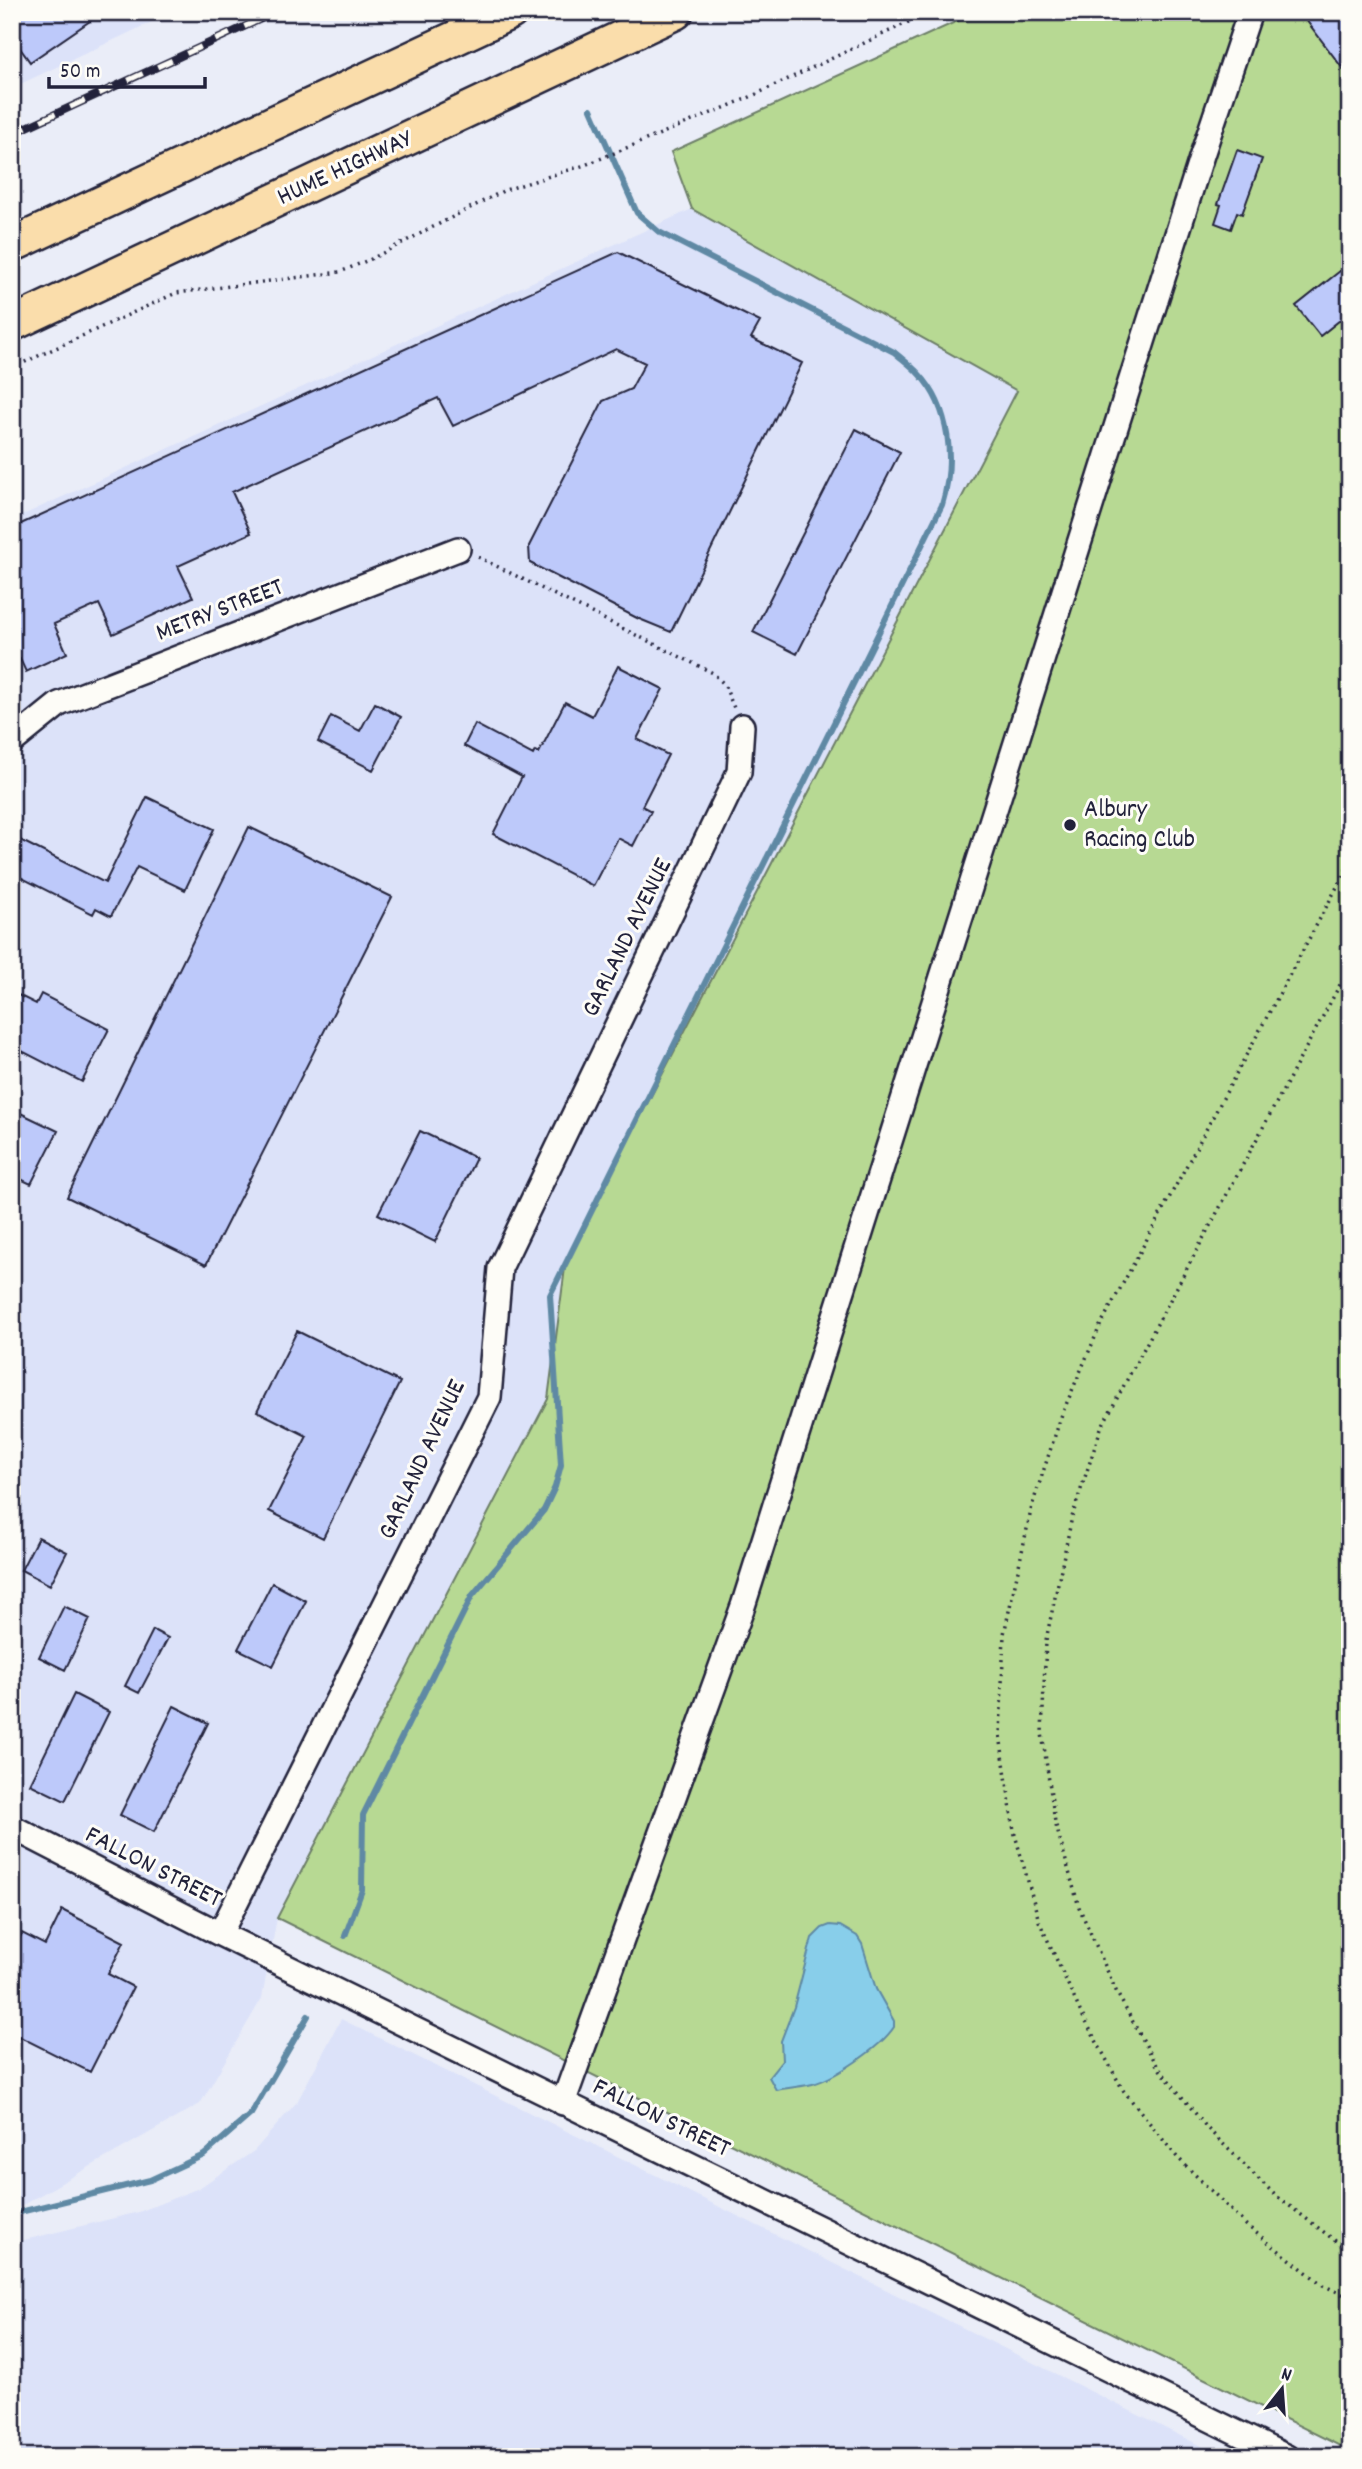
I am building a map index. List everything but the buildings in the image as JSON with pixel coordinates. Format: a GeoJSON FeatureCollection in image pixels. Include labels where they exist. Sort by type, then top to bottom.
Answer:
{"type":"FeatureCollection","features":[{"type":"Feature","properties":{"kind":"highway"},"geometry":{"type":"LineString","coordinates":[[12,245],[511,12]]}},
{"type":"Feature","properties":{"kind":"highway","name":"HUME HIGHWAY"},"geometry":{"type":"LineString","coordinates":[[12,324],[676,12]]}},
{"type":"Feature","properties":{"kind":"street"},"geometry":{"type":"LineString","coordinates":[[563,2103],[743,1606],[1189,195],[1251,12]]}},
{"type":"Feature","properties":{"kind":"street","name":"METRY STREET"},"geometry":{"type":"LineString","coordinates":[[12,742],[58,704],[458,548]]}},
{"type":"Feature","properties":{"kind":"street","name":"GARLAND AVENUE"},"geometry":{"type":"LineString","coordinates":[[220,1934],[489,1396],[500,1268],[739,772],[743,726]]}},
{"type":"Feature","properties":{"kind":"street","name":"FALLON STREET"},"geometry":{"type":"LineString","coordinates":[[12,1827],[220,1934],[1287,2457]]}},
{"type":"Feature","properties":{"kind":"path"},"geometry":{"type":"LineString","coordinates":[[12,368],[176,293],[340,272],[371,259],[505,190],[585,165],[748,98],[930,12]]}},
{"type":"Feature","properties":{"kind":"path"},"geometry":{"type":"LineString","coordinates":[[458,548],[713,673],[724,684],[743,726]]}},
{"type":"Feature","properties":{"kind":"path"},"geometry":{"type":"LineString","coordinates":[[1350,863],[1100,1326],[1062,1414],[1032,1506],[1004,1634],[1000,1735],[1014,1831],[1040,1922],[1080,2011],[1124,2090],[1177,2157],[1246,2225],[1323,2285],[1350,2298]]}},
{"type":"Feature","properties":{"kind":"path"},"geometry":{"type":"LineString","coordinates":[[1350,966],[1101,1428],[1073,1517],[1046,1640],[1042,1733],[1055,1822],[1079,1907],[1117,1993],[1158,2067],[1208,2129],[1274,2194],[1350,2252]]}},
{"type":"Feature","properties":{"kind":"shaded area"},"geometry":{"type":"Polygon","coordinates":[[[12,12],[173,12],[12,88],[12,12]]]}},
{"type":"Feature","properties":{"kind":"shaded area"},"geometry":{"type":"Polygon","coordinates":[[[692,209],[1017,391],[566,1260],[548,1399],[277,1918],[262,1998],[200,2104],[12,2211],[12,520],[692,209]]]}},
{"type":"Feature","properties":{"kind":"shaded area"},"geometry":{"type":"Polygon","coordinates":[[[341,2019],[1223,2457],[12,2457],[12,2243],[139,2212],[199,2188],[254,2151],[297,2102],[341,2019]]]}},
{"type":"Feature","properties":{"kind":"green space","name":"Albury Racing Club"},"geometry":{"type":"Polygon","coordinates":[[[977,12],[1350,12],[1350,2451],[277,1918],[548,1399],[566,1260],[1017,391],[692,209],[671,152],[977,12]]]}},
{"type":"Feature","properties":{"kind":"water"},"geometry":{"type":"Polygon","coordinates":[[[840,1926],[857,1936],[876,1989],[894,2021],[894,2027],[867,2053],[830,2077],[808,2085],[776,2090],[769,2077],[782,2061],[781,2041],[794,2007],[812,1938],[822,1928],[840,1926]]]}},
{"type":"Feature","properties":{"kind":"waterway"},"geometry":{"type":"LineString","coordinates":[[345,1936],[362,1890],[363,1815],[472,1596],[544,1510],[555,1487],[561,1465],[550,1295],[942,505],[946,488],[949,454],[944,419],[930,388],[916,371],[894,352],[659,232],[637,213],[591,109]]}},
{"type":"Feature","properties":{"kind":"waterway"},"geometry":{"type":"LineString","coordinates":[[12,2214],[150,2180],[204,2155],[251,2114],[308,2016]]}},
{"type":"Feature","properties":{"kind":"railway"},"geometry":{"type":"LineString","coordinates":[[12,134],[276,12]]}},
{"type":"Feature","properties":{"kind":"place","name":"Albury Racing Club"},"geometry":{"type":"Point","coordinates":[1070,825]}}]}
